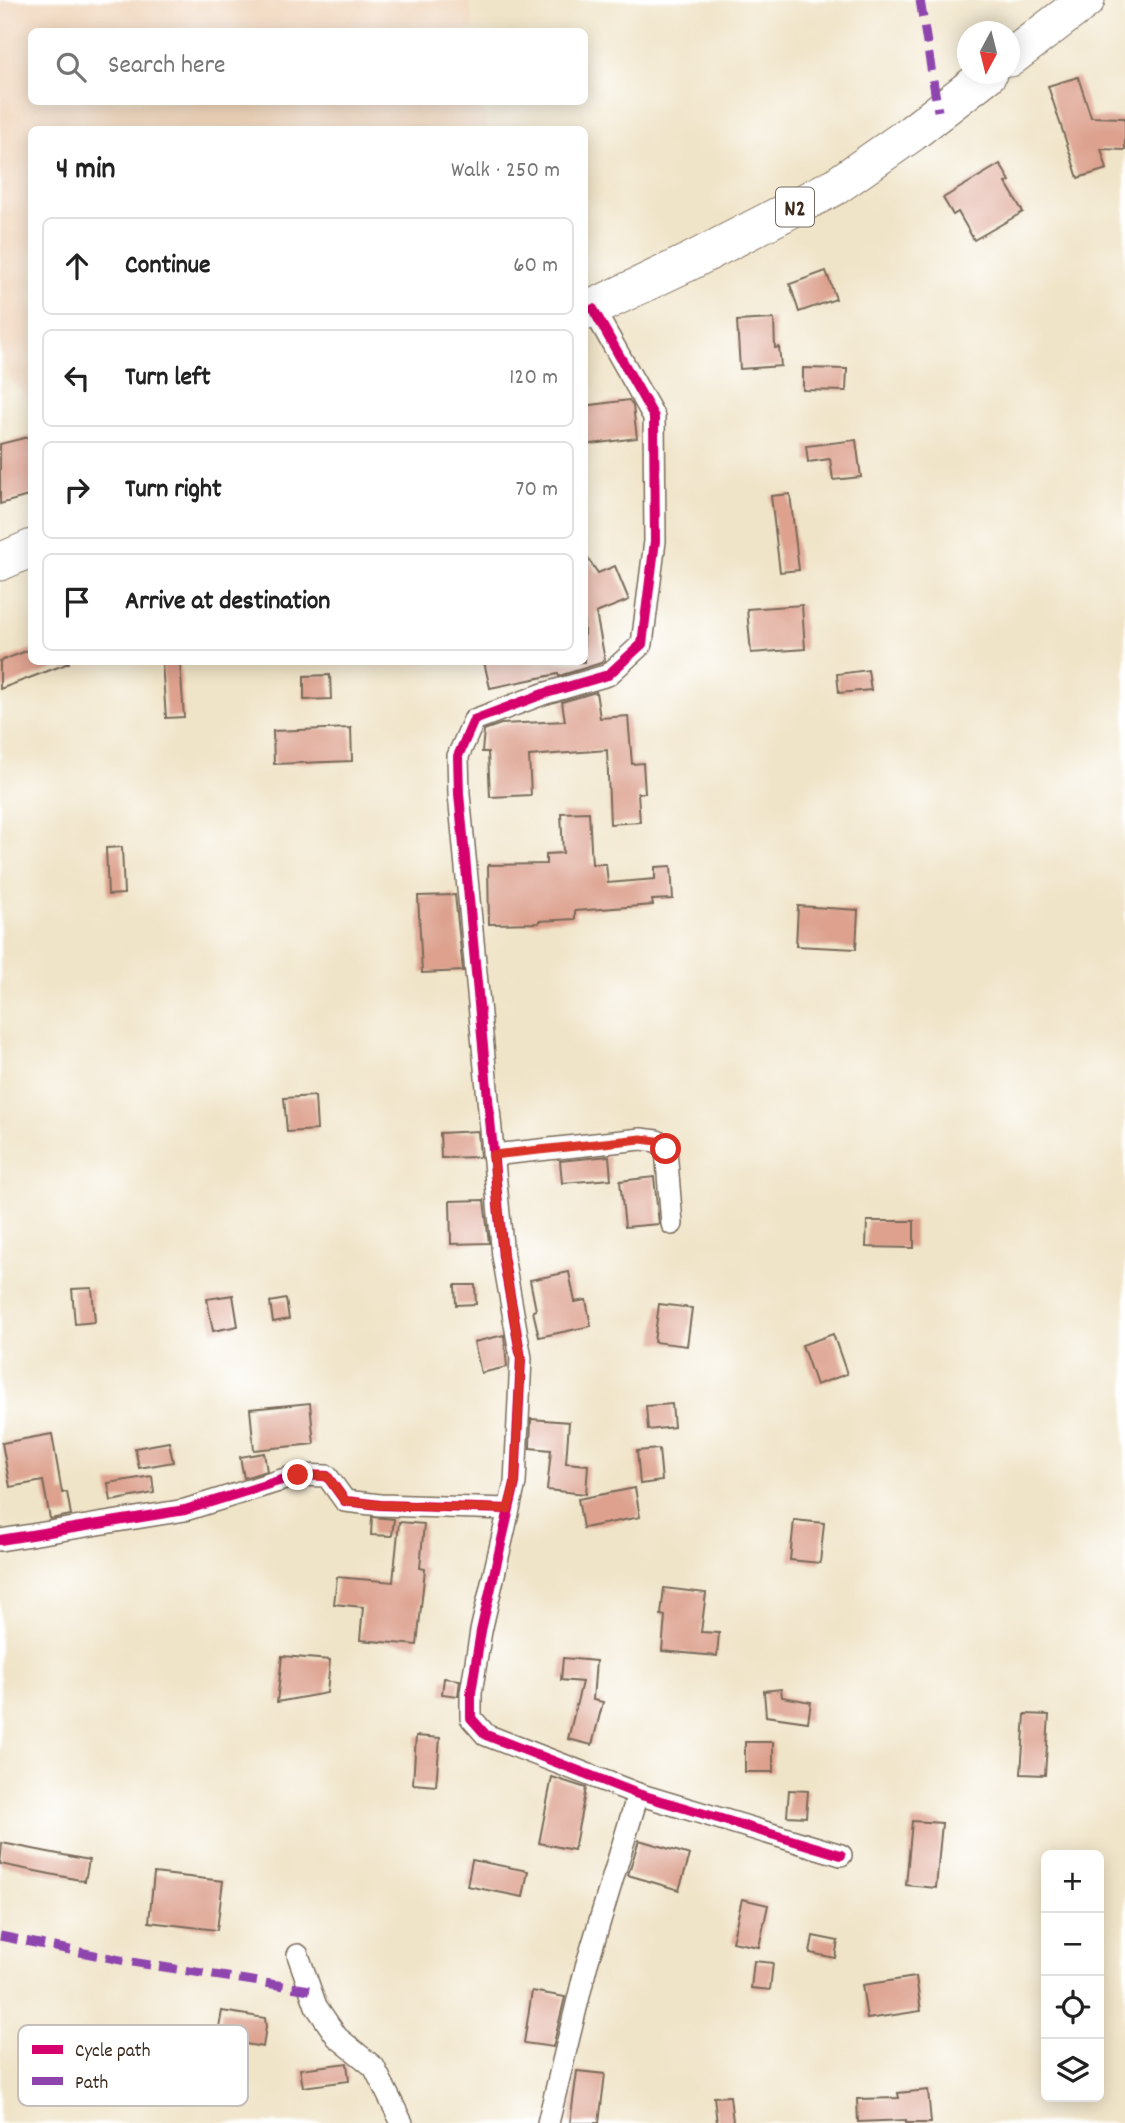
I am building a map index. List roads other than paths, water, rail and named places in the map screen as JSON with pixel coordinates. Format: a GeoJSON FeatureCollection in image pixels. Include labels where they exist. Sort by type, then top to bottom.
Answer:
{"type":"FeatureCollection","features":[{"type":"Feature","properties":{"kind":"highway"},"geometry":{"type":"LineString","coordinates":[[1020,50],[1086,0]]}},
{"type":"Feature","properties":{"kind":"highway","name":"N2"},"geometry":{"type":"LineString","coordinates":[[589,310],[836,186],[912,133],[975,84]]}},
{"type":"Feature","properties":{"kind":"highway"},"geometry":{"type":"LineString","coordinates":[[0,562],[28,550]]}},
{"type":"Feature","properties":{"kind":"street"},"geometry":{"type":"LineString","coordinates":[[589,310],[654,417],[656,541],[642,644],[608,675],[543,694],[474,720],[457,756],[503,1256],[521,1358],[515,1483],[481,1631],[471,1693],[471,1718],[486,1735],[638,1794],[841,1855]]}},
{"type":"Feature","properties":{"kind":"street"},"geometry":{"type":"LineString","coordinates":[[493,1155],[641,1139],[657,1141],[666,1149],[672,1224]]}},
{"type":"Feature","properties":{"kind":"street"},"geometry":{"type":"LineString","coordinates":[[0,1541],[185,1510],[298,1475],[327,1476],[345,1501],[380,1505],[508,1509]]}},
{"type":"Feature","properties":{"kind":"street"},"geometry":{"type":"LineString","coordinates":[[548,2123],[586,1967],[638,1794]]}},
{"type":"Feature","properties":{"kind":"street"},"geometry":{"type":"LineString","coordinates":[[298,1955],[316,2006],[337,2037],[374,2067],[402,2123]]}}]}
